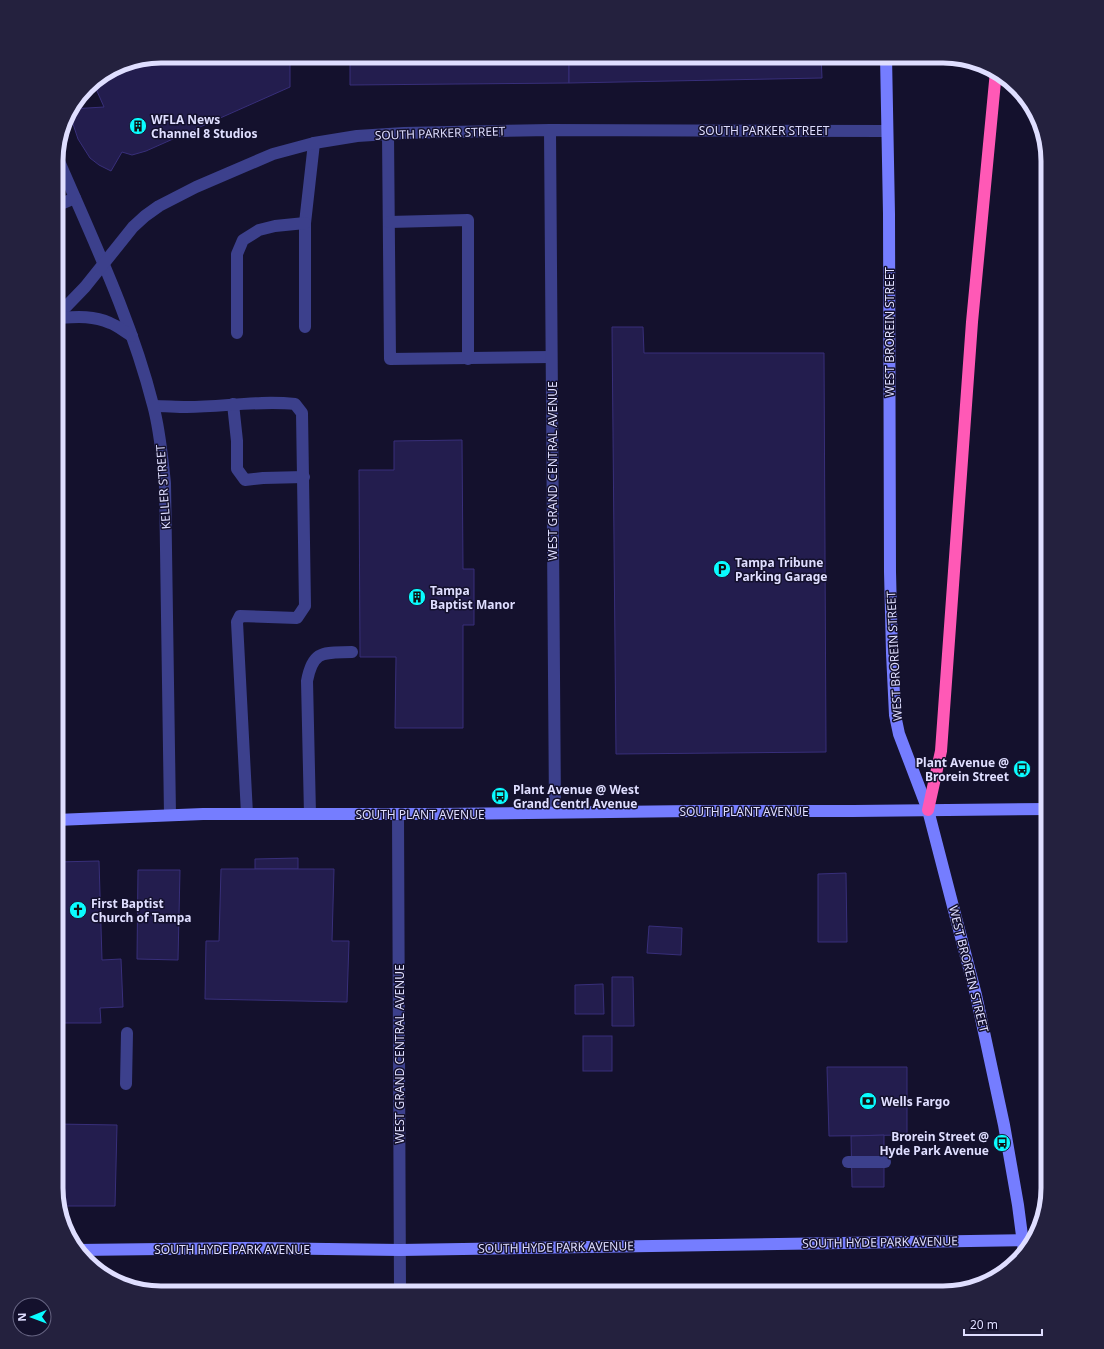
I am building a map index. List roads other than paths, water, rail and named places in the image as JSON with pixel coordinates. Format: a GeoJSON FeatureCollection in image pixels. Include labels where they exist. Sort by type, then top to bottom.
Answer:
{"type":"FeatureCollection","features":[{"type":"Feature","properties":{"kind":"highway"},"geometry":{"type":"LineString","coordinates":[[928,810],[941,751],[972,322],[995,78]]}},
{"type":"Feature","properties":{"kind":"street","name":"WEST BROREIN STREET"},"geometry":{"type":"LineString","coordinates":[[886,63],[890,564],[894,696],[899,734],[928,810],[972,980],[988,1046],[1026,1240]]}},
{"type":"Feature","properties":{"kind":"street","name":"SOUTH PARKER STREET"},"geometry":{"type":"LineString","coordinates":[[63,311],[85,287],[133,227],[159,206],[196,187],[266,157],[314,143],[342,138],[388,134],[550,130],[887,131]]}},
{"type":"Feature","properties":{"kind":"street","name":"WEST GRAND CENTRAL AVENUE"},"geometry":{"type":"LineString","coordinates":[[550,130],[555,812]]}},
{"type":"Feature","properties":{"kind":"street"},"geometry":{"type":"LineString","coordinates":[[388,134],[390,360],[551,357]]}},
{"type":"Feature","properties":{"kind":"street"},"geometry":{"type":"LineString","coordinates":[[305,327],[305,223],[314,143]]}},
{"type":"Feature","properties":{"kind":"street","name":"KELLER STREET"},"geometry":{"type":"LineString","coordinates":[[63,170],[104,264],[132,336],[154,406],[161,444],[165,483],[170,815]]}},
{"type":"Feature","properties":{"kind":"street"},"geometry":{"type":"LineString","coordinates":[[63,203],[75,198]]}},
{"type":"Feature","properties":{"kind":"street"},"geometry":{"type":"LineString","coordinates":[[389,222],[468,220],[468,359]]}},
{"type":"Feature","properties":{"kind":"street"},"geometry":{"type":"LineString","coordinates":[[237,333],[237,254],[243,240],[259,230],[275,226],[305,223]]}},
{"type":"Feature","properties":{"kind":"street"},"geometry":{"type":"LineString","coordinates":[[63,317],[77,316],[94,318],[111,323],[132,336]]}},
{"type":"Feature","properties":{"kind":"street"},"geometry":{"type":"LineString","coordinates":[[154,406],[188,407],[233,404],[295,404],[302,414],[305,606],[296,618],[240,616],[237,622],[247,814]]}},
{"type":"Feature","properties":{"kind":"street"},"geometry":{"type":"LineString","coordinates":[[233,404],[237,469],[245,480],[304,477]]}},
{"type":"Feature","properties":{"kind":"street"},"geometry":{"type":"LineString","coordinates":[[310,814],[307,681],[310,667],[317,657],[329,653],[352,652]]}},
{"type":"Feature","properties":{"kind":"street","name":"SOUTH PLANT AVENUE"},"geometry":{"type":"LineString","coordinates":[[63,820],[170,815],[247,814],[1041,809]]}},
{"type":"Feature","properties":{"kind":"street","name":"WEST GRAND CENTRAL AVENUE"},"geometry":{"type":"LineString","coordinates":[[398,814],[400,1286]]}},
{"type":"Feature","properties":{"kind":"street"},"geometry":{"type":"LineString","coordinates":[[126,1084],[127,1033]]}},
{"type":"Feature","properties":{"kind":"street"},"geometry":{"type":"LineString","coordinates":[[848,1162],[885,1162]]}},
{"type":"Feature","properties":{"kind":"street","name":"SOUTH HYDE PARK AVENUE"},"geometry":{"type":"LineString","coordinates":[[85,1250],[238,1248],[400,1250],[1024,1244]]}},
{"type":"Feature","properties":{"kind":"place","name":"WFLA News Channel 8 Studios"},"geometry":{"type":"Point","coordinates":[138,126]}},
{"type":"Feature","properties":{"kind":"place","name":"Tampa Tribune Parking Garage"},"geometry":{"type":"Point","coordinates":[722,569]}},
{"type":"Feature","properties":{"kind":"place","name":"Tampa Baptist Manor"},"geometry":{"type":"Point","coordinates":[417,597]}},
{"type":"Feature","properties":{"kind":"place","name":"Plant Avenue @ Brorein Street"},"geometry":{"type":"Point","coordinates":[1022,769]}},
{"type":"Feature","properties":{"kind":"place","name":"Plant Avenue @ West Grand Centrl Avenue"},"geometry":{"type":"Point","coordinates":[500,796]}},
{"type":"Feature","properties":{"kind":"place","name":"First Baptist Church of Tampa"},"geometry":{"type":"Point","coordinates":[78,910]}},
{"type":"Feature","properties":{"kind":"place","name":"Wells Fargo"},"geometry":{"type":"Point","coordinates":[868,1101]}},
{"type":"Feature","properties":{"kind":"place","name":"Brorein Street @ Hyde Park Avenue"},"geometry":{"type":"Point","coordinates":[1002,1143]}}]}
